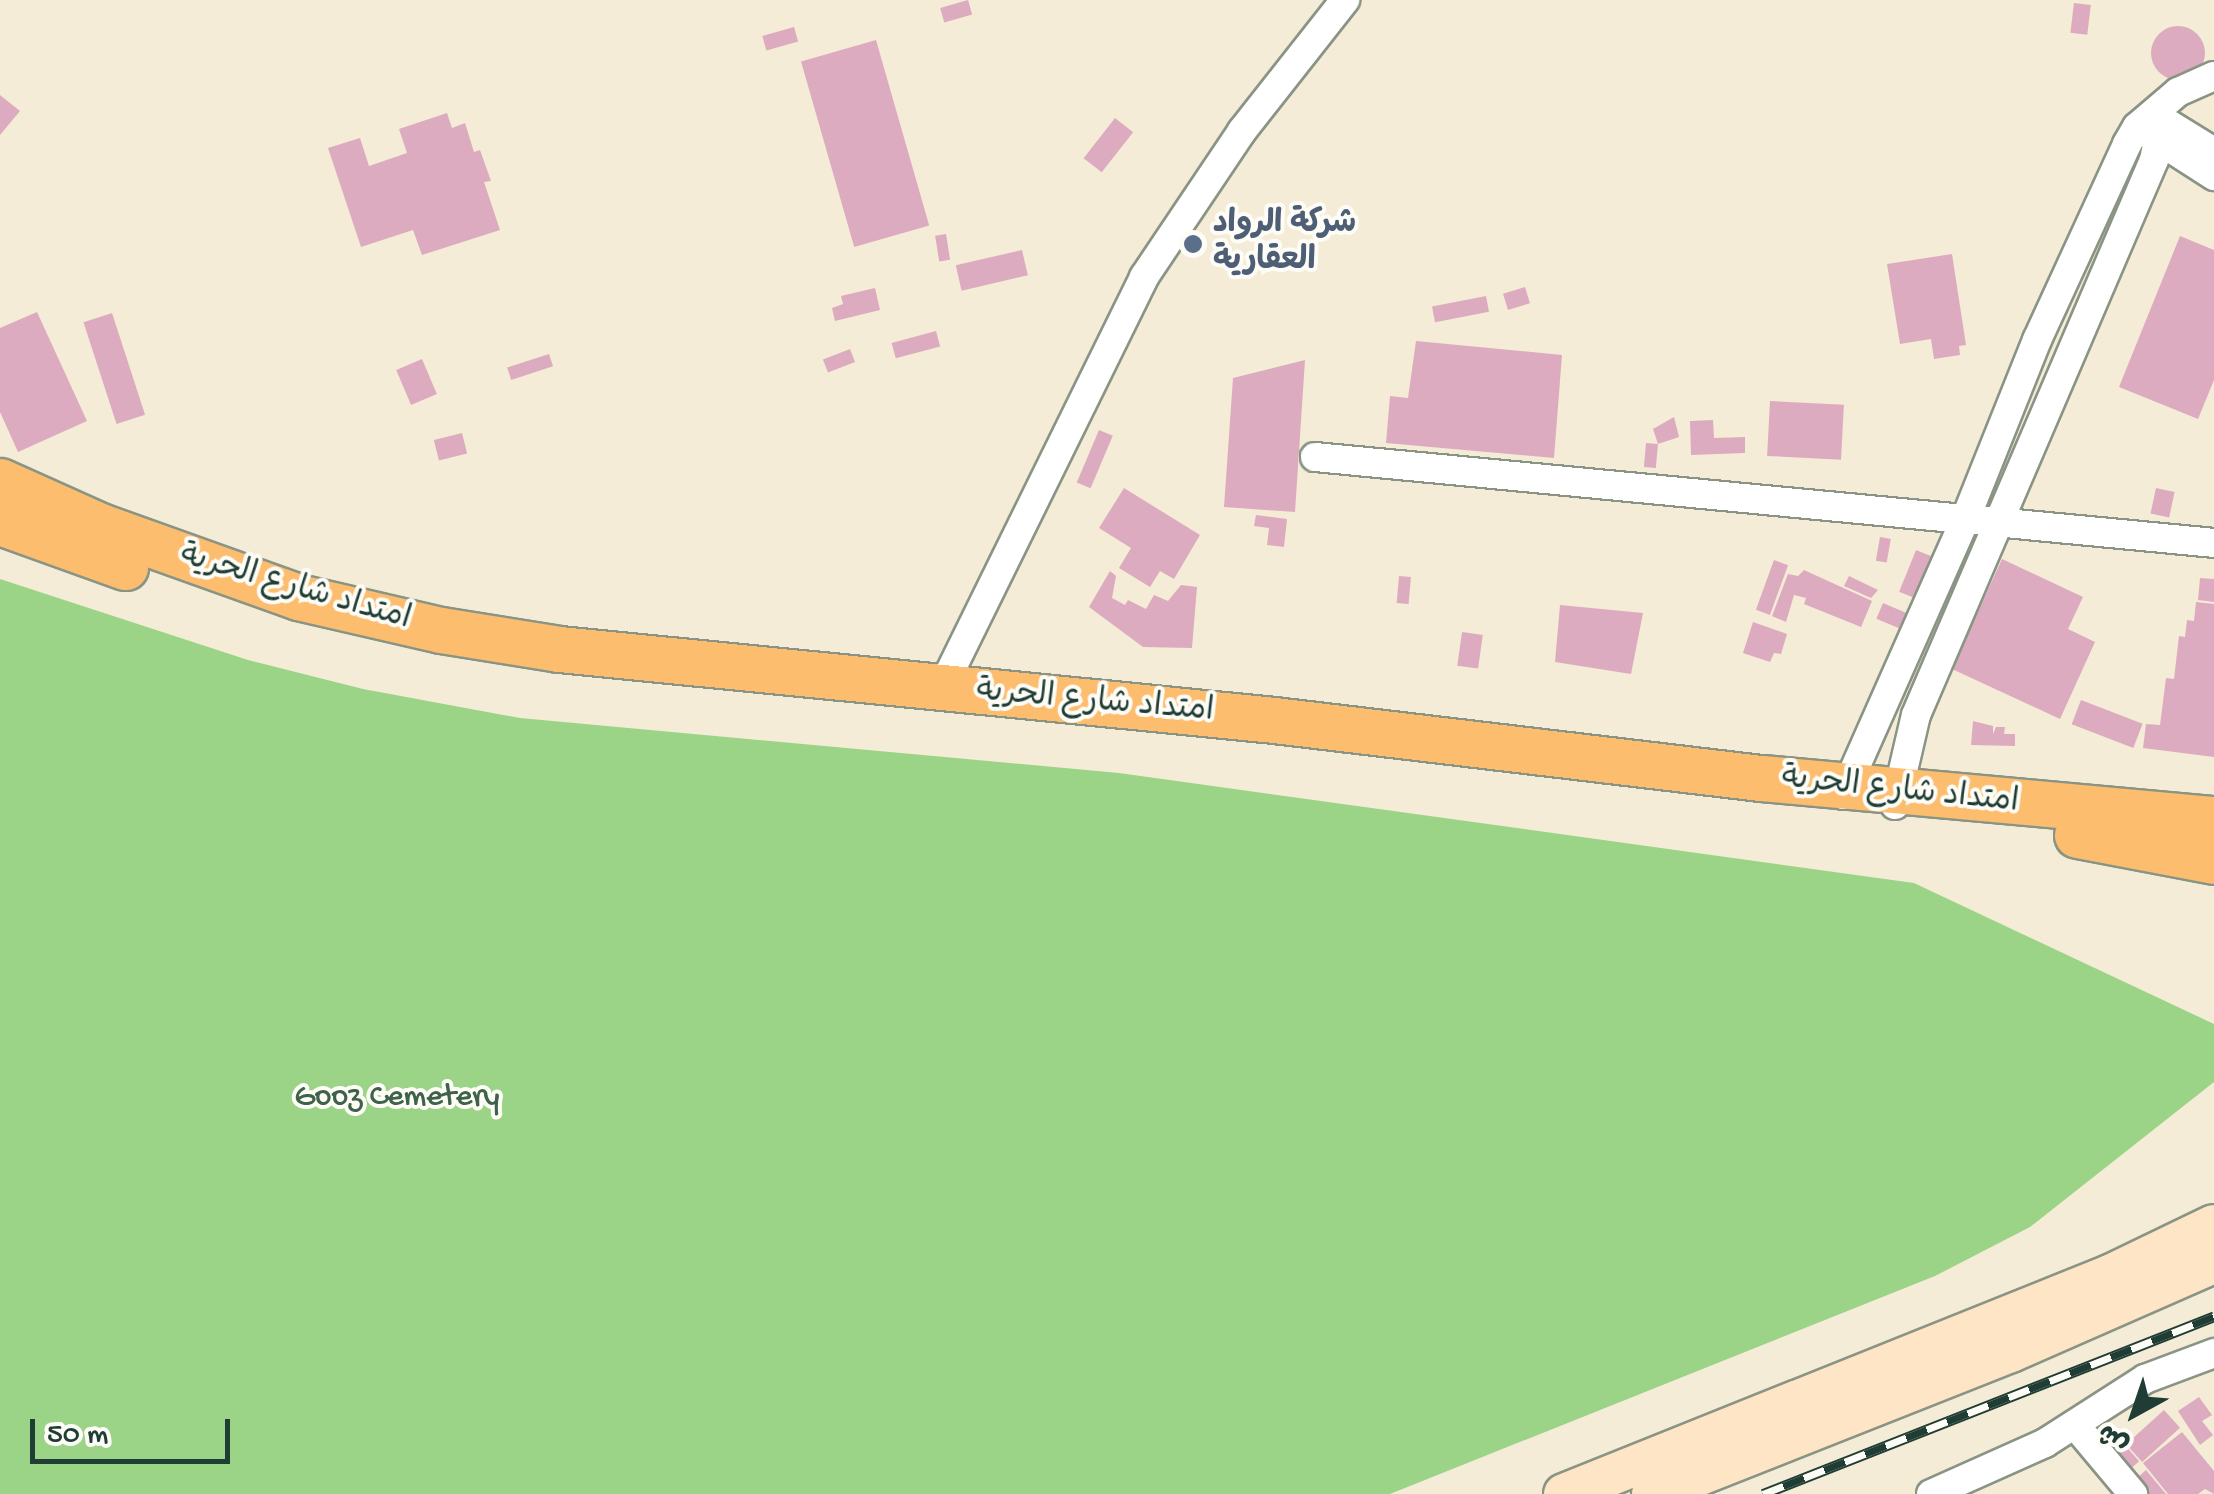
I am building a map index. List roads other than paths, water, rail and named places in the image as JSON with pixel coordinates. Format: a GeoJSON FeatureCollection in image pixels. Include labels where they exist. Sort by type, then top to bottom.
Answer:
{"type":"FeatureCollection","features":[{"type":"Feature","properties":{"kind":"main road","name":"امتداد شارع الحرية"},"geometry":{"type":"LineString","coordinates":[[0,481],[100,526],[224,573],[349,611],[559,650],[1314,724],[1843,796]]}},
{"type":"Feature","properties":{"kind":"main road"},"geometry":{"type":"LineString","coordinates":[[0,522],[237,602],[344,632],[560,670],[851,702],[1274,738],[1843,796],[2209,851]]}},
{"type":"Feature","properties":{"kind":"main road"},"geometry":{"type":"LineString","coordinates":[[1564,1494],[2110,1274],[2214,1225]]}},
{"type":"Feature","properties":{"kind":"main road"},"geometry":{"type":"LineString","coordinates":[[1652,1494],[2011,1352],[2214,1263]]}},
{"type":"Feature","properties":{"kind":"street"},"geometry":{"type":"LineString","coordinates":[[942,688],[1144,277],[1242,131],[1345,0]]}},
{"type":"Feature","properties":{"kind":"street"},"geometry":{"type":"LineString","coordinates":[[1843,796],[1965,520],[2037,340],[2150,127],[2178,92],[2214,76]]}},
{"type":"Feature","properties":{"kind":"street"},"geometry":{"type":"LineString","coordinates":[[2150,127],[2214,152]]}},
{"type":"Feature","properties":{"kind":"street"},"geometry":{"type":"LineString","coordinates":[[2150,127],[2214,176]]}},
{"type":"Feature","properties":{"kind":"street"},"geometry":{"type":"LineString","coordinates":[[1895,802],[1916,715],[2000,522],[2150,127]]}},
{"type":"Feature","properties":{"kind":"street"},"geometry":{"type":"LineString","coordinates":[[1315,457],[2214,544]]}},
{"type":"Feature","properties":{"kind":"street"},"geometry":{"type":"LineString","coordinates":[[1931,1494],[2076,1426],[2144,1378],[2214,1353]]}},
{"type":"Feature","properties":{"kind":"street"},"geometry":{"type":"LineString","coordinates":[[2076,1426],[2133,1494]]}},
{"type":"Feature","properties":{"kind":"railway"},"geometry":{"type":"LineString","coordinates":[[1763,1494],[2214,1316]]}},
{"type":"Feature","properties":{"kind":"place","name":"شركة الرواد العقارية"},"geometry":{"type":"Point","coordinates":[1193,244]}},
{"type":"Feature","properties":{"kind":"park label","name":"Gooz Cemetery"},"geometry":{"type":"Point","coordinates":[397,1098]}}]}
